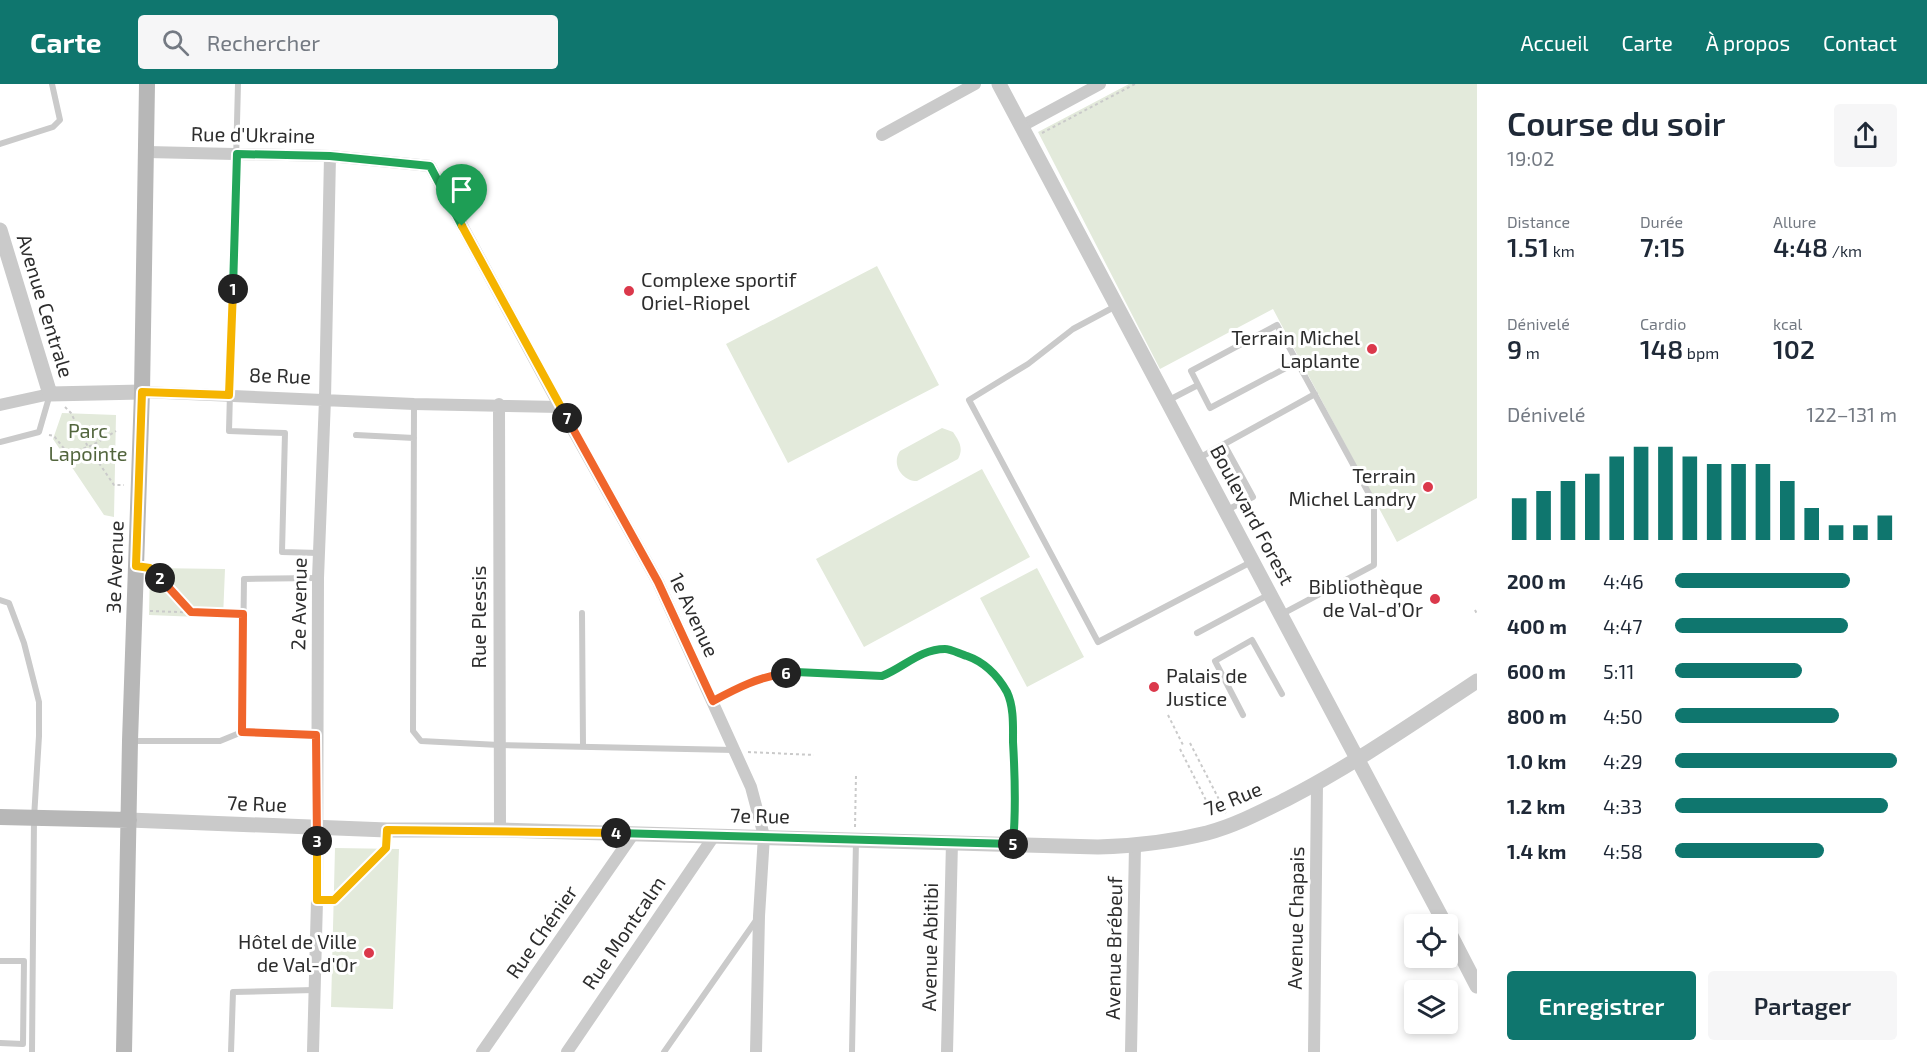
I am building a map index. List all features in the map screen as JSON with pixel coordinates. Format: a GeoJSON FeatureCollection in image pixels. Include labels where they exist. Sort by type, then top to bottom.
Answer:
{"type":"FeatureCollection","features":[{"type":"Feature","properties":{"kind":"main road","name":"3e Avenue"},"geometry":{"type":"LineString","coordinates":[[124,1052],[130,741],[142,392],[147,84]]}},
{"type":"Feature","properties":{"kind":"main road","name":"7e Rue"},"geometry":{"type":"LineString","coordinates":[[0,817],[129,820]]}},
{"type":"Feature","properties":{"kind":"street"},"geometry":{"type":"LineString","coordinates":[[882,135],[975,84]]}},
{"type":"Feature","properties":{"kind":"street","name":"Boulevard Forest"},"geometry":{"type":"LineString","coordinates":[[999,84],[1359,759],[1439,914]]}},
{"type":"Feature","properties":{"kind":"street"},"geometry":{"type":"LineString","coordinates":[[1026,133],[1100,84]]}},
{"type":"Feature","properties":{"kind":"street","name":"Rue d'Ukraine"},"geometry":{"type":"LineString","coordinates":[[147,152],[330,156],[430,166]]}},
{"type":"Feature","properties":{"kind":"street","name":"2e Avenue"},"geometry":{"type":"LineString","coordinates":[[313,1052],[317,900],[318,578],[325,399],[330,156]]}},
{"type":"Feature","properties":{"kind":"street","name":"1e Avenue"},"geometry":{"type":"LineString","coordinates":[[430,166],[560,407],[658,582],[757,803],[764,837],[759,916],[756,1052]]}},
{"type":"Feature","properties":{"kind":"street","name":"Avenue Centrale"},"geometry":{"type":"LineString","coordinates":[[0,230],[50,394]]}},
{"type":"Feature","properties":{"kind":"street","name":"8e Rue"},"geometry":{"type":"LineString","coordinates":[[0,405],[50,394],[142,392],[414,404],[560,407]]}},
{"type":"Feature","properties":{"kind":"street","name":"Rue Plessis"},"geometry":{"type":"LineString","coordinates":[[499,405],[500,830]]}},
{"type":"Feature","properties":{"kind":"street","name":"7e Rue"},"geometry":{"type":"LineString","coordinates":[[129,820],[387,830],[500,830],[1098,847],[1135,846],[1208,833],[1259,814],[1359,759],[1477,681]]}},
{"type":"Feature","properties":{"kind":"street","name":"Avenue Chapais"},"geometry":{"type":"LineString","coordinates":[[1314,1052],[1317,784]]}},
{"type":"Feature","properties":{"kind":"street","name":"Rue Chénier"},"geometry":{"type":"LineString","coordinates":[[482,1052],[634,833]]}},
{"type":"Feature","properties":{"kind":"street","name":"Rue Montcalm"},"geometry":{"type":"LineString","coordinates":[[567,1052],[714,836]]}},
{"type":"Feature","properties":{"kind":"street","name":"Avenue Abitibi"},"geometry":{"type":"LineString","coordinates":[[947,1052],[952,842]]}},
{"type":"Feature","properties":{"kind":"street","name":"Avenue Brébeuf"},"geometry":{"type":"LineString","coordinates":[[1131,1052],[1135,846]]}},
{"type":"Feature","properties":{"kind":"street"},"geometry":{"type":"LineString","coordinates":[[1458,949],[1477,986]]}},
{"type":"Feature","properties":{"kind":"lane"},"geometry":{"type":"LineString","coordinates":[[0,144],[58,124],[59,112],[52,84]]}},
{"type":"Feature","properties":{"kind":"lane"},"geometry":{"type":"LineString","coordinates":[[238,84],[229,431],[285,433],[282,552],[319,553]]}},
{"type":"Feature","properties":{"kind":"lane"},"geometry":{"type":"LineString","coordinates":[[1116,306],[1073,329],[1028,364],[969,400],[1098,642],[1253,561]]}},
{"type":"Feature","properties":{"kind":"lane"},"geometry":{"type":"LineString","coordinates":[[1281,614],[1374,565],[1374,502],[1315,394],[1277,326],[1191,371],[1210,408],[1297,362]]}},
{"type":"Feature","properties":{"kind":"lane"},"geometry":{"type":"LineString","coordinates":[[1168,401],[1198,385]]}},
{"type":"Feature","properties":{"kind":"lane"},"geometry":{"type":"LineString","coordinates":[[0,442],[39,432],[50,394]]}},
{"type":"Feature","properties":{"kind":"lane"},"geometry":{"type":"LineString","coordinates":[[1198,458],[1315,394]]}},
{"type":"Feature","properties":{"kind":"lane"},"geometry":{"type":"LineString","coordinates":[[414,404],[412,731],[421,741],[735,750]]}},
{"type":"Feature","properties":{"kind":"lane"},"geometry":{"type":"LineString","coordinates":[[356,435],[414,438]]}},
{"type":"Feature","properties":{"kind":"lane"},"geometry":{"type":"LineString","coordinates":[[1224,444],[1253,497],[1226,510]]}},
{"type":"Feature","properties":{"kind":"lane"},"geometry":{"type":"LineString","coordinates":[[242,732],[244,579],[318,578]]}},
{"type":"Feature","properties":{"kind":"lane"},"geometry":{"type":"LineString","coordinates":[[1197,633],[1271,594]]}},
{"type":"Feature","properties":{"kind":"lane"},"geometry":{"type":"LineString","coordinates":[[0,600],[9,603],[24,644],[39,702],[34,818],[32,1052]]}},
{"type":"Feature","properties":{"kind":"lane"},"geometry":{"type":"LineString","coordinates":[[582,613],[583,746]]}},
{"type":"Feature","properties":{"kind":"lane"},"geometry":{"type":"LineString","coordinates":[[1243,715],[1215,661],[1252,640],[1282,694]]}},
{"type":"Feature","properties":{"kind":"lane"},"geometry":{"type":"LineString","coordinates":[[713,701],[747,683],[768,676],[796,672],[882,676],[894,672],[910,660],[925,653],[946,649],[977,660],[992,672],[1007,693],[1012,708],[1016,791],[1013,844]]}},
{"type":"Feature","properties":{"kind":"lane"},"geometry":{"type":"LineString","coordinates":[[130,741],[220,741],[242,732],[316,735]]}},
{"type":"Feature","properties":{"kind":"lane"},"geometry":{"type":"LineString","coordinates":[[852,1052],[856,839]]}},
{"type":"Feature","properties":{"kind":"lane"},"geometry":{"type":"LineString","coordinates":[[664,1052],[759,916]]}},
{"type":"Feature","properties":{"kind":"lane"},"geometry":{"type":"LineString","coordinates":[[0,961],[24,961],[23,1044],[0,1043]]}},
{"type":"Feature","properties":{"kind":"lane"},"geometry":{"type":"LineString","coordinates":[[231,1052],[232,992],[314,990]]}},
{"type":"Feature","properties":{"kind":"path"},"geometry":{"type":"LineString","coordinates":[[1026,133],[1135,84]]}},
{"type":"Feature","properties":{"kind":"path"},"geometry":{"type":"LineString","coordinates":[[50,394],[71,413],[88,447],[114,485],[138,486]]}},
{"type":"Feature","properties":{"kind":"path"},"geometry":{"type":"LineString","coordinates":[[39,432],[54,436],[66,451],[73,451],[88,447],[116,431]]}},
{"type":"Feature","properties":{"kind":"path"},"geometry":{"type":"LineString","coordinates":[[136,566],[150,568],[191,612]]}},
{"type":"Feature","properties":{"kind":"path"},"geometry":{"type":"LineString","coordinates":[[134,610],[243,614]]}},
{"type":"Feature","properties":{"kind":"path"},"geometry":{"type":"LineString","coordinates":[[1475,610],[1477,614]]}},
{"type":"Feature","properties":{"kind":"path"},"geometry":{"type":"LineString","coordinates":[[1168,715],[1184,747]]}},
{"type":"Feature","properties":{"kind":"path"},"geometry":{"type":"LineString","coordinates":[[1190,744],[1226,826]]}},
{"type":"Feature","properties":{"kind":"path"},"geometry":{"type":"LineString","coordinates":[[1180,749],[1226,826]]}},
{"type":"Feature","properties":{"kind":"path"},"geometry":{"type":"LineString","coordinates":[[735,750],[814,755]]}},
{"type":"Feature","properties":{"kind":"path"},"geometry":{"type":"LineString","coordinates":[[856,776],[854,816],[856,839]]}},
{"type":"Feature","properties":{"kind":"path"},"geometry":{"type":"LineString","coordinates":[[317,900],[334,900],[375,860],[386,848],[387,830]]}},
{"type":"Feature","properties":{"kind":"green space"},"geometry":{"type":"Polygon","coordinates":[[[1129,84],[1477,84],[1477,498],[1397,542],[1273,309],[1160,369],[1038,132],[1129,84]]]}},
{"type":"Feature","properties":{"kind":"green space"},"geometry":{"type":"Polygon","coordinates":[[[877,266],[939,385],[788,463],[726,344],[877,266]]]}},
{"type":"Feature","properties":{"kind":"green space","name":"Parc Lapointe"},"geometry":{"type":"Polygon","coordinates":[[[62,413],[116,415],[114,517],[104,515],[53,439],[62,413]]]}},
{"type":"Feature","properties":{"kind":"green space"},"geometry":{"type":"Polygon","coordinates":[[[942,428],[953,432],[959,442],[961,451],[958,459],[917,481],[903,475],[897,466],[900,451],[942,428]]]}},
{"type":"Feature","properties":{"kind":"green space"},"geometry":{"type":"Polygon","coordinates":[[[982,469],[1030,557],[864,647],[816,559],[982,469]]]}},
{"type":"Feature","properties":{"kind":"green space"},"geometry":{"type":"Polygon","coordinates":[[[150,568],[225,569],[223,618],[149,615],[150,568]]]}},
{"type":"Feature","properties":{"kind":"green space"},"geometry":{"type":"Polygon","coordinates":[[[1037,568],[1084,657],[1027,687],[980,598],[1037,568]]]}},
{"type":"Feature","properties":{"kind":"green space"},"geometry":{"type":"Polygon","coordinates":[[[335,848],[399,849],[393,1009],[331,1007],[335,848]]]}},
{"type":"Feature","properties":{"kind":"place","name":"Complexe sportif Oriel-Riopel"},"geometry":{"type":"Point","coordinates":[629,291]}},
{"type":"Feature","properties":{"kind":"place","name":"Terrain Michel Laplante"},"geometry":{"type":"Point","coordinates":[1372,349]}},
{"type":"Feature","properties":{"kind":"place","name":"Terrain Michel Landry"},"geometry":{"type":"Point","coordinates":[1428,487]}},
{"type":"Feature","properties":{"kind":"place","name":"Bibliothèque de Val-d’Or"},"geometry":{"type":"Point","coordinates":[1435,599]}},
{"type":"Feature","properties":{"kind":"place","name":"Palais de Justice"},"geometry":{"type":"Point","coordinates":[1154,687]}},
{"type":"Feature","properties":{"kind":"place","name":"Hôtel de Ville de Val-d'Or"},"geometry":{"type":"Point","coordinates":[369,953]}},
{"type":"Feature","properties":{"kind":"route"},"geometry":{"type":"LineString","coordinates":[[237,154],[330,156],[341,159],[430,166],[462,226],[658,582],[713,701],[747,683],[768,676],[796,672],[882,676],[894,672],[910,660],[925,653],[946,649],[977,660],[992,672],[1007,693],[1012,708],[1016,791],[1013,844],[500,830],[387,830],[386,848],[375,860],[334,900],[317,900],[316,735],[242,732],[243,614],[191,612],[150,568],[136,566],[142,392],[229,395],[237,154]]}}]}
